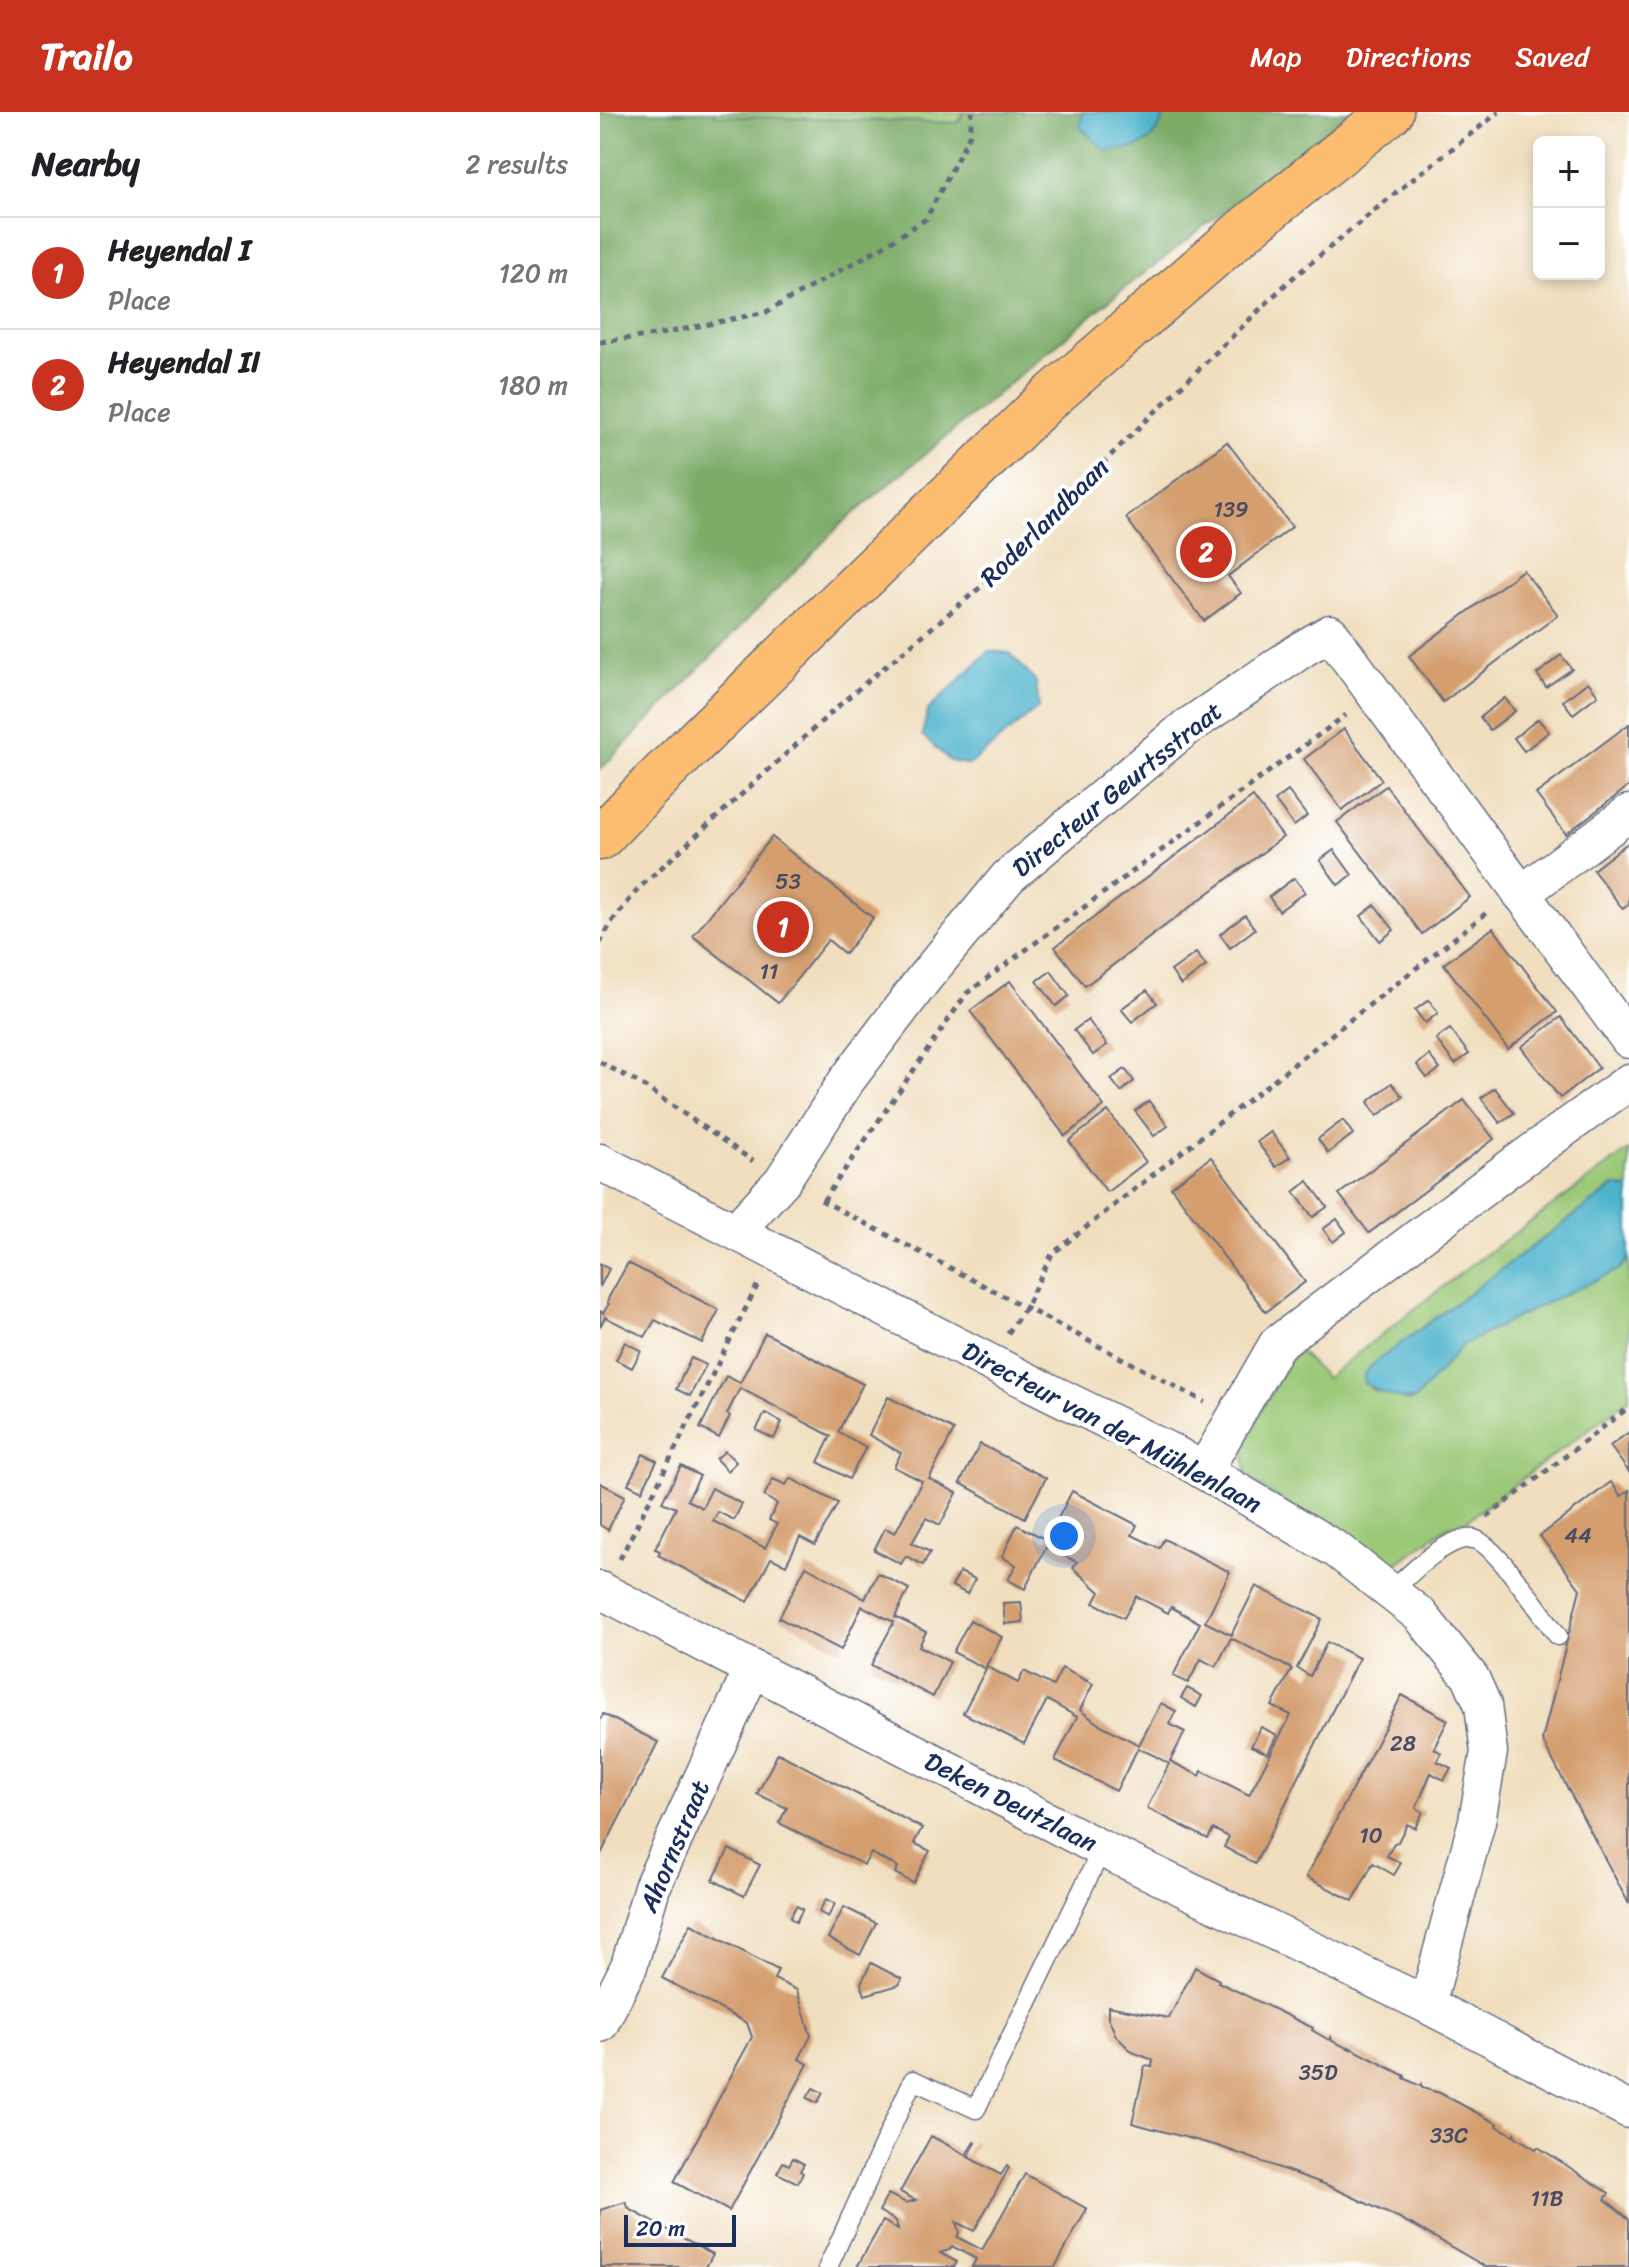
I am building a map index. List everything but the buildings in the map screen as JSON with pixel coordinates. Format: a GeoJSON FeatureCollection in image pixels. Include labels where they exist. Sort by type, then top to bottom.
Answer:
{"type":"FeatureCollection","features":[{"type":"Feature","properties":{"kind":"main road"},"geometry":{"type":"LineString","coordinates":[[600,838],[1047,400],[1250,225],[1391,112]]}},
{"type":"Feature","properties":{"kind":"street","name":"Directeur Geurtsstraat"},"geometry":{"type":"LineString","coordinates":[[736,1231],[782,1181],[855,1069],[925,977],[1008,877],[1183,730],[1330,633],[1629,1040]]}},
{"type":"Feature","properties":{"kind":"street"},"geometry":{"type":"LineString","coordinates":[[1520,891],[1629,813]]}},
{"type":"Feature","properties":{"kind":"street"},"geometry":{"type":"LineString","coordinates":[[1204,1471],[1277,1344],[1629,1082]]}},
{"type":"Feature","properties":{"kind":"street","name":"Directeur van der Mühlenlaan"},"geometry":{"type":"LineString","coordinates":[[600,1162],[1204,1471],[1337,1550],[1420,1615],[1471,1678],[1483,1705],[1489,1752],[1477,1821],[1427,2005]]}},
{"type":"Feature","properties":{"kind":"street","name":"Deken Deutzlaan"},"geometry":{"type":"LineString","coordinates":[[602,1591],[1102,1849],[1427,2005]]}},
{"type":"Feature","properties":{"kind":"street","name":"Ahornstraat"},"geometry":{"type":"LineString","coordinates":[[600,2024],[629,1966],[652,1887],[752,1670]]}},
{"type":"Feature","properties":{"kind":"street"},"geometry":{"type":"LineString","coordinates":[[1427,2005],[1629,2110]]}},
{"type":"Feature","properties":{"kind":"lane"},"geometry":{"type":"LineString","coordinates":[[1392,1591],[1437,1552],[1455,1542],[1474,1539],[1486,1546],[1506,1567],[1558,1636]]}},
{"type":"Feature","properties":{"kind":"lane"},"geometry":{"type":"LineString","coordinates":[[828,2267],[913,2080],[976,2109],[1102,1849]]}},
{"type":"Feature","properties":{"kind":"path"},"geometry":{"type":"LineString","coordinates":[[600,342],[656,335],[766,312],[926,219],[970,134],[972,112]]}},
{"type":"Feature","properties":{"kind":"path","name":"Roderlandbaan"},"geometry":{"type":"LineString","coordinates":[[600,943],[611,923],[639,888],[845,700],[988,581],[1117,449],[1289,281],[1499,112]]}},
{"type":"Feature","properties":{"kind":"path"},"geometry":{"type":"LineString","coordinates":[[823,1201],[967,993],[1349,713]]}},
{"type":"Feature","properties":{"kind":"path"},"geometry":{"type":"LineString","coordinates":[[989,1362],[1026,1306],[1052,1254],[1520,891]]}},
{"type":"Feature","properties":{"kind":"path"},"geometry":{"type":"LineString","coordinates":[[600,1062],[639,1083],[782,1181],[1235,1418]]}},
{"type":"Feature","properties":{"kind":"path"},"geometry":{"type":"LineString","coordinates":[[602,1591],[775,1251]]}},
{"type":"Feature","properties":{"kind":"path"},"geometry":{"type":"LineString","coordinates":[[1455,1542],[1629,1407]]}},
{"type":"Feature","properties":{"kind":"green space"},"geometry":{"type":"Polygon","coordinates":[[[600,112],[714,112],[715,116],[958,123],[964,112],[1083,112],[1080,127],[1164,117],[1162,112],[1349,112],[1116,295],[840,525],[600,770],[600,112]]]}},
{"type":"Feature","properties":{"kind":"green space"},"geometry":{"type":"Polygon","coordinates":[[[714,112],[964,112],[958,123],[714,116],[714,112]]]}},
{"type":"Feature","properties":{"kind":"green space"},"geometry":{"type":"Polygon","coordinates":[[[1629,1150],[1629,1189],[1614,1186],[1373,1364],[1365,1374],[1371,1389],[1409,1402],[1416,1399],[1461,1346],[1618,1270],[1629,1259],[1629,1399],[1466,1521],[1447,1527],[1395,1565],[1386,1566],[1247,1478],[1243,1442],[1290,1360],[1299,1351],[1326,1378],[1471,1265],[1629,1150]]]}},
{"type":"Feature","properties":{"kind":"water"},"geometry":{"type":"Polygon","coordinates":[[[1083,112],[1162,112],[1164,117],[1148,141],[1126,149],[1106,151],[1080,127],[1083,112]]]}},
{"type":"Feature","properties":{"kind":"water"},"geometry":{"type":"Polygon","coordinates":[[[989,651],[1010,653],[1036,682],[1039,707],[969,765],[950,761],[922,735],[928,710],[989,651]]]}},
{"type":"Feature","properties":{"kind":"water"},"geometry":{"type":"Polygon","coordinates":[[[1615,1186],[1629,1189],[1629,1259],[1618,1270],[1461,1346],[1416,1399],[1390,1395],[1364,1383],[1364,1374],[1373,1364],[1615,1186]]]}},
{"type":"Feature","properties":{"kind":"place","name":"Heyendal II"},"geometry":{"type":"Point","coordinates":[1206,552]}},
{"type":"Feature","properties":{"kind":"place","name":"Heyendal I"},"geometry":{"type":"Point","coordinates":[783,927]}}]}
